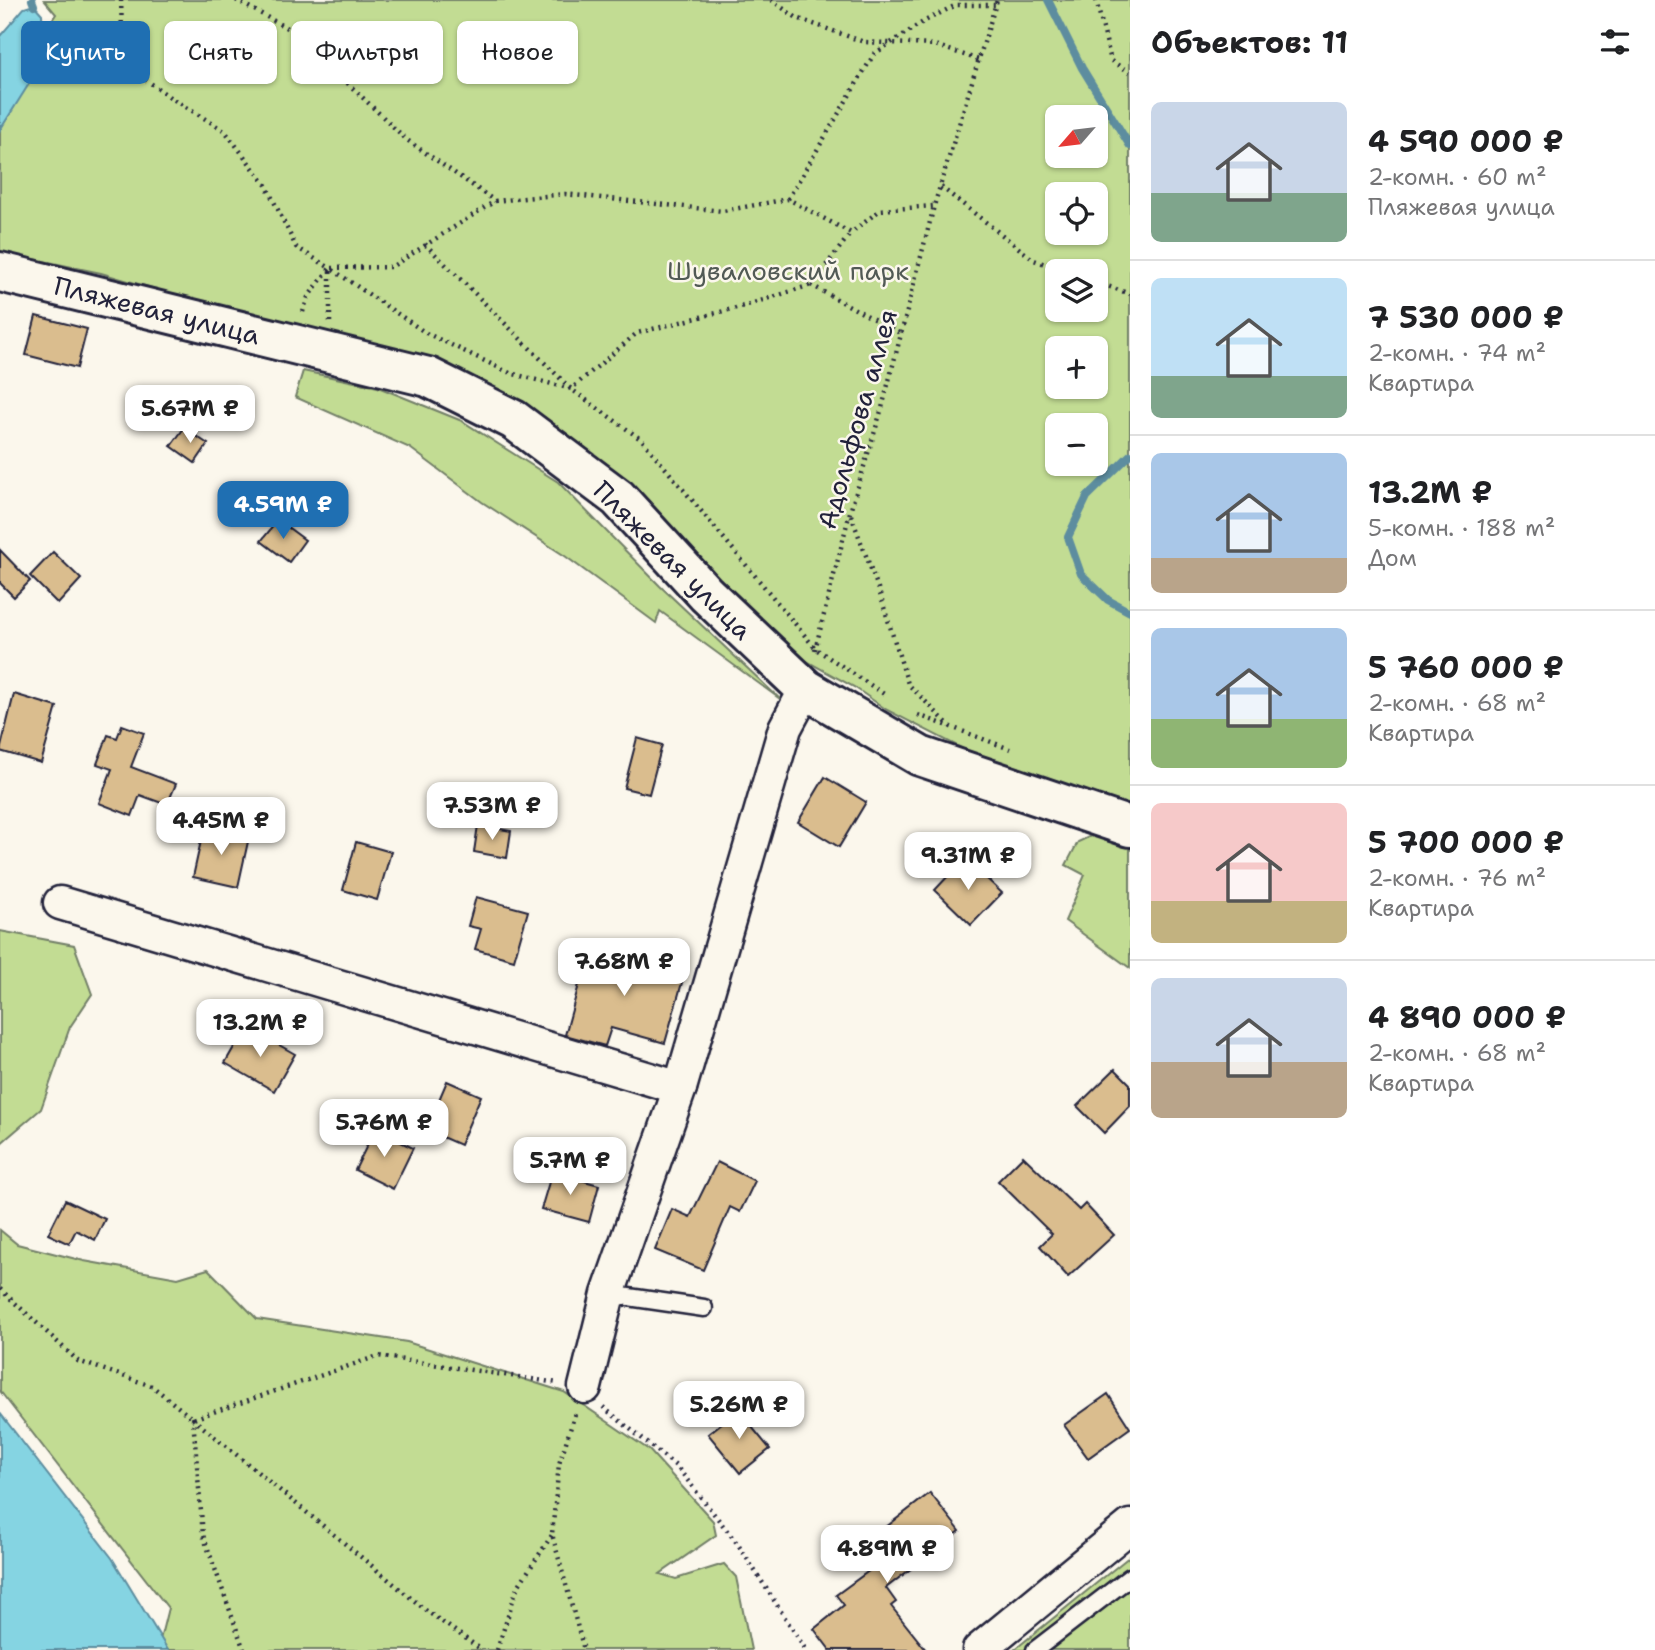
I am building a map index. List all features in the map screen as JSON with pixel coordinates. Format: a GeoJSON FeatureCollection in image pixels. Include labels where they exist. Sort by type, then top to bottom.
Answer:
{"type":"FeatureCollection","features":[{"type":"Feature","properties":{"kind":"street","name":"Пляжевая улица"},"geometry":{"type":"LineString","coordinates":[[0,272],[428,377],[514,420],[618,498],[706,594],[806,689],[920,756],[1130,827]]}},
{"type":"Feature","properties":{"kind":"street"},"geometry":{"type":"LineString","coordinates":[[585,1387],[608,1294],[680,1088],[785,728],[806,689]]}},
{"type":"Feature","properties":{"kind":"street"},"geometry":{"type":"LineString","coordinates":[[60,903],[680,1088]]}},
{"type":"Feature","properties":{"kind":"street"},"geometry":{"type":"LineString","coordinates":[[979,1650],[1130,1526]]}},
{"type":"Feature","properties":{"kind":"lane"},"geometry":{"type":"LineString","coordinates":[[608,1294],[704,1308]]}},
{"type":"Feature","properties":{"kind":"lane"},"geometry":{"type":"LineString","coordinates":[[1035,1650],[1130,1577]]}},
{"type":"Feature","properties":{"kind":"path"},"geometry":{"type":"LineString","coordinates":[[121,0],[123,63],[171,98],[225,131],[266,185],[296,247],[426,333],[510,373],[571,389]]}},
{"type":"Feature","properties":{"kind":"path"},"geometry":{"type":"LineString","coordinates":[[236,0],[294,32],[407,140],[495,201]]}},
{"type":"Feature","properties":{"kind":"path"},"geometry":{"type":"LineString","coordinates":[[771,0],[797,18],[864,41],[935,45],[979,60]]}},
{"type":"Feature","properties":{"kind":"path"},"geometry":{"type":"LineString","coordinates":[[1096,0],[1111,61],[1130,72]]}},
{"type":"Feature","properties":{"kind":"path"},"geometry":{"type":"LineString","coordinates":[[788,199],[874,54],[956,5],[996,2]]}},
{"type":"Feature","properties":{"kind":"path","name":"Адольфова аллея"},"geometry":{"type":"LineString","coordinates":[[806,689],[850,512],[883,408],[934,206],[996,2]]}},
{"type":"Feature","properties":{"kind":"path"},"geometry":{"type":"LineString","coordinates":[[941,187],[1034,260],[1045,264]]}},
{"type":"Feature","properties":{"kind":"path"},"geometry":{"type":"LineString","coordinates":[[330,268],[391,267],[495,201],[565,194],[723,211],[788,199],[851,233]]}},
{"type":"Feature","properties":{"kind":"path"},"geometry":{"type":"LineString","coordinates":[[571,389],[637,333],[744,306],[811,285],[851,233],[880,210],[934,206]]}},
{"type":"Feature","properties":{"kind":"path"},"geometry":{"type":"LineString","coordinates":[[425,244],[571,389],[642,440],[816,649],[891,698]]}},
{"type":"Feature","properties":{"kind":"path"},"geometry":{"type":"LineString","coordinates":[[292,343],[308,297],[330,268]]}},
{"type":"Feature","properties":{"kind":"path"},"geometry":{"type":"LineString","coordinates":[[330,268],[330,352]]}},
{"type":"Feature","properties":{"kind":"path"},"geometry":{"type":"LineString","coordinates":[[811,285],[901,334]]}},
{"type":"Feature","properties":{"kind":"path"},"geometry":{"type":"LineString","coordinates":[[1108,286],[1130,294]]}},
{"type":"Feature","properties":{"kind":"path"},"geometry":{"type":"LineString","coordinates":[[850,512],[908,684],[951,727]]}},
{"type":"Feature","properties":{"kind":"path"},"geometry":{"type":"LineString","coordinates":[[914,713],[1022,754]]}},
{"type":"Feature","properties":{"kind":"path"},"geometry":{"type":"LineString","coordinates":[[0,1289],[78,1361],[152,1386],[428,1612],[482,1650]]}},
{"type":"Feature","properties":{"kind":"path"},"geometry":{"type":"LineString","coordinates":[[192,1419],[378,1356],[585,1387],[610,1413],[677,1468],[737,1543],[806,1650]]}},
{"type":"Feature","properties":{"kind":"path"},"geometry":{"type":"LineString","coordinates":[[584,1650],[552,1534],[559,1464],[585,1387]]}},
{"type":"Feature","properties":{"kind":"path"},"geometry":{"type":"LineString","coordinates":[[192,1419],[203,1535],[244,1650]]}},
{"type":"Feature","properties":{"kind":"path"},"geometry":{"type":"LineString","coordinates":[[497,1650],[517,1588],[552,1534]]}},
{"type":"Feature","properties":{"kind":"green space","name":"Шуваловский парк"},"geometry":{"type":"Polygon","coordinates":[[[44,0],[1130,0],[1130,816],[1016,776],[887,710],[854,687],[790,652],[466,380],[101,273],[0,252],[0,96],[21,65],[21,84],[150,84],[150,21],[51,21],[56,14],[44,0]]]}},
{"type":"Feature","properties":{"kind":"green space"},"geometry":{"type":"Polygon","coordinates":[[[303,371],[378,387],[462,421],[558,482],[660,586],[780,699],[660,611],[656,623],[565,556],[482,502],[410,448],[295,397],[303,371]]]}},
{"type":"Feature","properties":{"kind":"green space"},"geometry":{"type":"Polygon","coordinates":[[[1095,834],[1130,846],[1130,968],[1065,921],[1085,875],[1066,865],[1078,842],[1095,834]]]}},
{"type":"Feature","properties":{"kind":"green space"},"geometry":{"type":"Polygon","coordinates":[[[0,931],[74,945],[92,994],[70,1027],[41,1109],[0,1144],[0,931]]]}},
{"type":"Feature","properties":{"kind":"green space"},"geometry":{"type":"Polygon","coordinates":[[[0,1230],[17,1244],[84,1261],[178,1278],[208,1269],[257,1319],[407,1342],[564,1392],[649,1450],[713,1521],[716,1535],[660,1574],[676,1579],[724,1564],[736,1577],[751,1650],[165,1650],[160,1640],[168,1608],[0,1391],[0,1230]]]}},
{"type":"Feature","properties":{"kind":"green space"},"geometry":{"type":"Polygon","coordinates":[[[1130,1556],[1130,1650],[1014,1650],[1130,1556]]]}},
{"type":"Feature","properties":{"kind":"water"},"geometry":{"type":"Polygon","coordinates":[[[34,5],[42,14],[42,21],[21,21],[21,84],[29,84],[0,130],[0,36],[24,8],[34,5]]]}},
{"type":"Feature","properties":{"kind":"water"},"geometry":{"type":"Polygon","coordinates":[[[0,1413],[112,1558],[168,1650],[0,1650],[0,1413]]]}},
{"type":"Feature","properties":{"kind":"building"},"geometry":{"type":"Polygon","coordinates":[[[36,316],[87,329],[77,368],[26,355],[36,316]]]}},
{"type":"Feature","properties":{"kind":"building"},"geometry":{"type":"Polygon","coordinates":[[[184,428],[208,444],[195,463],[171,446],[184,428]]]}},
{"type":"Feature","properties":{"kind":"building"},"geometry":{"type":"Polygon","coordinates":[[[278,520],[305,540],[289,562],[261,541],[278,520]]]}},
{"type":"Feature","properties":{"kind":"building"},"geometry":{"type":"Polygon","coordinates":[[[0,550],[30,581],[14,597],[0,583],[0,550]]]}},
{"type":"Feature","properties":{"kind":"building"},"geometry":{"type":"Polygon","coordinates":[[[53,552],[81,579],[58,604],[30,576],[53,552]]]}},
{"type":"Feature","properties":{"kind":"building"},"geometry":{"type":"Polygon","coordinates":[[[14,694],[57,707],[41,763],[0,751],[14,694]]]}},
{"type":"Feature","properties":{"kind":"building"},"geometry":{"type":"Polygon","coordinates":[[[122,725],[144,733],[131,767],[176,784],[167,805],[140,795],[132,816],[99,803],[112,769],[97,764],[108,735],[117,738],[122,725]]]}},
{"type":"Feature","properties":{"kind":"building"},"geometry":{"type":"Polygon","coordinates":[[[637,738],[662,745],[649,794],[624,788],[637,738]]]}},
{"type":"Feature","properties":{"kind":"building"},"geometry":{"type":"Polygon","coordinates":[[[825,777],[866,802],[839,847],[798,822],[825,777]]]}},
{"type":"Feature","properties":{"kind":"building"},"geometry":{"type":"Polygon","coordinates":[[[478,825],[511,831],[507,858],[474,852],[478,825]]]}},
{"type":"Feature","properties":{"kind":"building"},"geometry":{"type":"Polygon","coordinates":[[[204,827],[249,837],[238,887],[193,877],[204,827]]]}},
{"type":"Feature","properties":{"kind":"building"},"geometry":{"type":"Polygon","coordinates":[[[356,842],[391,852],[377,900],[343,890],[356,842]]]}},
{"type":"Feature","properties":{"kind":"building"},"geometry":{"type":"Polygon","coordinates":[[[965,858],[1002,893],[971,925],[935,890],[965,858]]]}},
{"type":"Feature","properties":{"kind":"building"},"geometry":{"type":"Polygon","coordinates":[[[476,897],[528,911],[514,960],[475,949],[481,929],[468,926],[476,897]]]}},
{"type":"Feature","properties":{"kind":"building"},"geometry":{"type":"Polygon","coordinates":[[[590,945],[685,972],[665,1043],[611,1028],[605,1046],[565,1035],[590,945]]]}},
{"type":"Feature","properties":{"kind":"building"},"geometry":{"type":"Polygon","coordinates":[[[246,1026],[295,1054],[274,1091],[225,1063],[246,1026]]]}},
{"type":"Feature","properties":{"kind":"building"},"geometry":{"type":"Polygon","coordinates":[[[1115,1069],[1130,1084],[1130,1106],[1104,1133],[1077,1106],[1115,1069]]]}},
{"type":"Feature","properties":{"kind":"building"},"geometry":{"type":"Polygon","coordinates":[[[447,1081],[481,1096],[460,1145],[426,1130],[447,1081]]]}},
{"type":"Feature","properties":{"kind":"building"},"geometry":{"type":"Polygon","coordinates":[[[375,1129],[413,1148],[393,1189],[355,1170],[375,1129]]]}},
{"type":"Feature","properties":{"kind":"building"},"geometry":{"type":"Polygon","coordinates":[[[1023,1156],[1079,1210],[1085,1204],[1114,1235],[1068,1277],[1040,1246],[1052,1234],[998,1181],[1023,1156]]]}},
{"type":"Feature","properties":{"kind":"building"},"geometry":{"type":"Polygon","coordinates":[[[717,1162],[755,1181],[740,1212],[730,1207],[703,1270],[655,1250],[672,1209],[690,1217],[717,1162]]]}},
{"type":"Feature","properties":{"kind":"building"},"geometry":{"type":"Polygon","coordinates":[[[552,1172],[599,1185],[589,1222],[541,1209],[552,1172]]]}},
{"type":"Feature","properties":{"kind":"building"},"geometry":{"type":"Polygon","coordinates":[[[65,1200],[105,1219],[95,1240],[76,1230],[69,1244],[48,1234],[65,1200]]]}},
{"type":"Feature","properties":{"kind":"building"},"geometry":{"type":"Polygon","coordinates":[[[1108,1394],[1130,1428],[1088,1458],[1064,1425],[1108,1394]]]}},
{"type":"Feature","properties":{"kind":"building"},"geometry":{"type":"Polygon","coordinates":[[[738,1410],[770,1449],[740,1473],[708,1434],[738,1410]]]}},
{"type":"Feature","properties":{"kind":"building"},"geometry":{"type":"Polygon","coordinates":[[[930,1493],[960,1531],[886,1588],[896,1602],[891,1606],[926,1650],[830,1650],[814,1629],[844,1605],[836,1595],[896,1551],[881,1531],[930,1493]]]}},
{"type":"Feature","properties":{"kind":"waterway"},"geometry":{"type":"LineString","coordinates":[[32,0],[34,5]]}},
{"type":"Feature","properties":{"kind":"waterway"},"geometry":{"type":"LineString","coordinates":[[1048,0],[1082,68],[1130,146]]}},
{"type":"Feature","properties":{"kind":"waterway"},"geometry":{"type":"LineString","coordinates":[[1130,455],[1087,497],[1068,537],[1081,574],[1108,600],[1130,612]]}}]}
